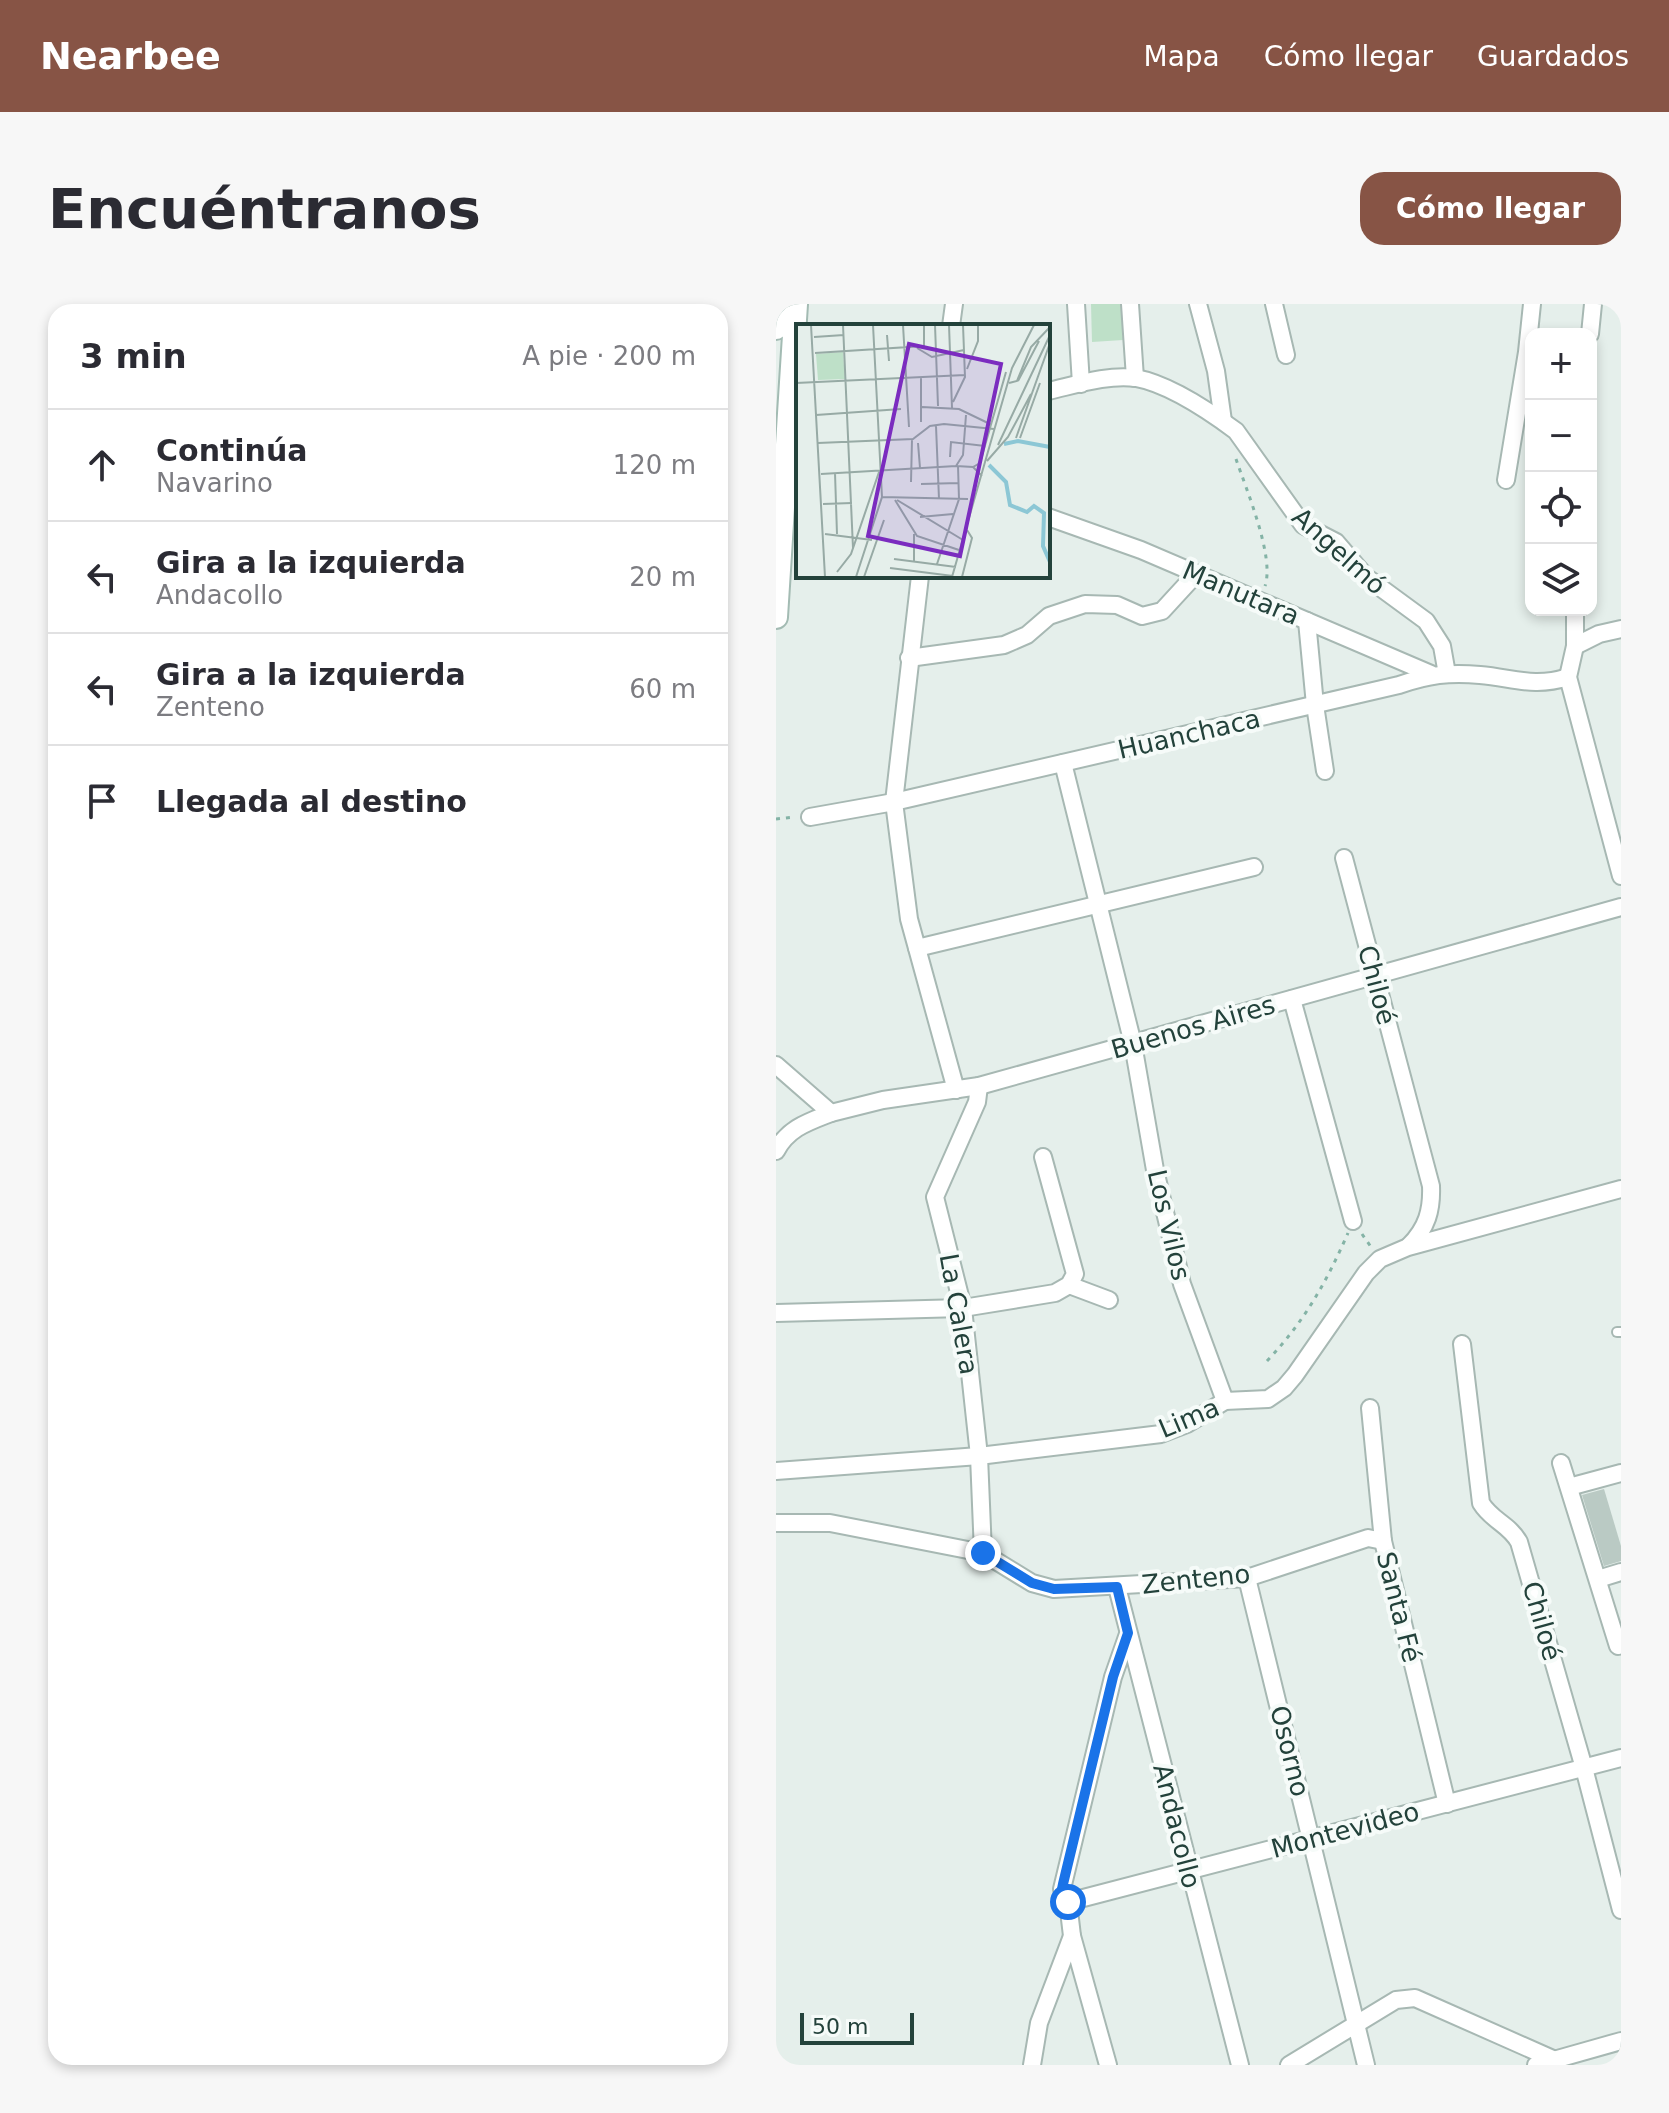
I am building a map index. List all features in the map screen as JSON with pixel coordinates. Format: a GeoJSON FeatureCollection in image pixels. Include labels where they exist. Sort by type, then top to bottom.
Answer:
{"type":"FeatureCollection","features":[{"type":"Feature","properties":{"kind":"main road"},"geometry":{"type":"LineString","coordinates":[[776,328],[778,304]]}},
{"type":"Feature","properties":{"kind":"main road"},"geometry":{"type":"LineString","coordinates":[[776,617],[786,453],[796,358],[796,304]]}},
{"type":"Feature","properties":{"kind":"street"},"geometry":{"type":"LineString","coordinates":[[951,324],[954,304]]}},
{"type":"Feature","properties":{"kind":"street"},"geometry":{"type":"LineString","coordinates":[[1076,304],[1081,384]]}},
{"type":"Feature","properties":{"kind":"street"},"geometry":{"type":"LineString","coordinates":[[1130,304],[1135,378]]}},
{"type":"Feature","properties":{"kind":"street"},"geometry":{"type":"LineString","coordinates":[[1198,304],[1216,371],[1223,421]]}},
{"type":"Feature","properties":{"kind":"street"},"geometry":{"type":"LineString","coordinates":[[1274,304],[1286,355]]}},
{"type":"Feature","properties":{"kind":"street"},"geometry":{"type":"LineString","coordinates":[[1506,480],[1532,304]]}},
{"type":"Feature","properties":{"kind":"street"},"geometry":{"type":"LineString","coordinates":[[1591,328],[1593,304]]}},
{"type":"Feature","properties":{"kind":"street","name":"Angelmó"},"geometry":{"type":"LineString","coordinates":[[1050,391],[1101,380],[1135,378],[1185,397],[1223,421],[1236,431],[1303,525],[1336,542],[1366,577],[1426,621],[1442,646],[1439,674]]}},
{"type":"Feature","properties":{"kind":"street","name":"Manutara"},"geometry":{"type":"LineString","coordinates":[[1050,518],[1141,550],[1439,674]]}},
{"type":"Feature","properties":{"kind":"street"},"geometry":{"type":"LineString","coordinates":[[909,658],[1004,645],[1027,635],[1049,616],[1085,604],[1117,605],[1142,616],[1162,611],[1196,574]]}},
{"type":"Feature","properties":{"kind":"street"},"geometry":{"type":"LineString","coordinates":[[920,578],[894,802],[909,919],[956,1090]]}},
{"type":"Feature","properties":{"kind":"street"},"geometry":{"type":"LineString","coordinates":[[1575,616],[1575,646],[1568,677],[1621,876]]}},
{"type":"Feature","properties":{"kind":"street"},"geometry":{"type":"LineString","coordinates":[[1307,621],[1325,771]]}},
{"type":"Feature","properties":{"kind":"street"},"geometry":{"type":"LineString","coordinates":[[1575,646],[1599,634],[1621,629]]}},
{"type":"Feature","properties":{"kind":"street","name":"Huanchaca"},"geometry":{"type":"LineString","coordinates":[[810,817],[894,802],[1439,674],[1483,675],[1536,683],[1568,677]]}},
{"type":"Feature","properties":{"kind":"street","name":"Los Vilos"},"geometry":{"type":"LineString","coordinates":[[1063,763],[1133,1044],[1155,1170],[1182,1284],[1225,1401]]}},
{"type":"Feature","properties":{"kind":"street","name":"Chiloé"},"geometry":{"type":"LineString","coordinates":[[1344,858],[1431,1186],[1432,1200],[1426,1224],[1408,1247]]}},
{"type":"Feature","properties":{"kind":"street"},"geometry":{"type":"LineString","coordinates":[[917,948],[1254,867]]}},
{"type":"Feature","properties":{"kind":"street","name":"Buenos Aires"},"geometry":{"type":"LineString","coordinates":[[776,1151],[783,1138],[797,1126],[831,1113],[883,1100],[979,1086],[1621,907]]}},
{"type":"Feature","properties":{"kind":"street"},"geometry":{"type":"LineString","coordinates":[[1292,999],[1353,1221]]}},
{"type":"Feature","properties":{"kind":"street"},"geometry":{"type":"LineString","coordinates":[[776,1065],[831,1113]]}},
{"type":"Feature","properties":{"kind":"street","name":"La Calera"},"geometry":{"type":"LineString","coordinates":[[979,1086],[977,1102],[935,1197],[963,1308],[979,1456],[983,1553]]}},
{"type":"Feature","properties":{"kind":"street"},"geometry":{"type":"LineString","coordinates":[[776,1313],[963,1308],[1055,1293],[1069,1285],[1075,1274],[1043,1157]]}},
{"type":"Feature","properties":{"kind":"street","name":"Lima"},"geometry":{"type":"LineString","coordinates":[[776,1471],[979,1456],[1161,1434],[1187,1424],[1225,1401],[1268,1399],[1284,1388],[1366,1273],[1380,1259],[1408,1247],[1621,1189]]}},
{"type":"Feature","properties":{"kind":"street"},"geometry":{"type":"LineString","coordinates":[[1069,1285],[1109,1300]]}},
{"type":"Feature","properties":{"kind":"street","name":"Chiloé"},"geometry":{"type":"LineString","coordinates":[[1462,1344],[1481,1503],[1487,1513],[1513,1530],[1519,1542],[1621,1910]]}},
{"type":"Feature","properties":{"kind":"street","name":"Santa Fé"},"geometry":{"type":"LineString","coordinates":[[1370,1408],[1383,1541],[1447,1804]]}},
{"type":"Feature","properties":{"kind":"street"},"geometry":{"type":"LineString","coordinates":[[1561,1463],[1618,1646]]}},
{"type":"Feature","properties":{"kind":"street"},"geometry":{"type":"LineString","coordinates":[[1569,1487],[1621,1473]]}},
{"type":"Feature","properties":{"kind":"street","name":"Zenteno"},"geometry":{"type":"LineString","coordinates":[[776,1523],[830,1523],[983,1553],[1032,1583],[1054,1589],[1247,1578],[1368,1538],[1383,1541]]}},
{"type":"Feature","properties":{"kind":"street"},"geometry":{"type":"LineString","coordinates":[[1598,1579],[1621,1572]]}},
{"type":"Feature","properties":{"kind":"street","name":"Osorno"},"geometry":{"type":"LineString","coordinates":[[1247,1578],[1366,2065]]}},
{"type":"Feature","properties":{"kind":"street","name":"Andacollo"},"geometry":{"type":"LineString","coordinates":[[1117,1587],[1240,2065]]}},
{"type":"Feature","properties":{"kind":"street"},"geometry":{"type":"LineString","coordinates":[[1108,2065],[1072,1936],[1068,1902],[1062,1889],[1113,1677],[1128,1633]]}},
{"type":"Feature","properties":{"kind":"street","name":"Montevideo"},"geometry":{"type":"LineString","coordinates":[[1068,1902],[1621,1758]]}},
{"type":"Feature","properties":{"kind":"street"},"geometry":{"type":"LineString","coordinates":[[1032,2065],[1039,2023],[1072,1936]]}},
{"type":"Feature","properties":{"kind":"street"},"geometry":{"type":"LineString","coordinates":[[1289,2065],[1396,2000],[1415,1998],[1555,2060]]}},
{"type":"Feature","properties":{"kind":"street"},"geometry":{"type":"LineString","coordinates":[[1536,2065],[1621,2041]]}},
{"type":"Feature","properties":{"kind":"path"},"geometry":{"type":"LineString","coordinates":[[1233,451],[1259,526],[1269,575],[1260,601]]}},
{"type":"Feature","properties":{"kind":"path"},"geometry":{"type":"LineString","coordinates":[[776,819],[810,817]]}},
{"type":"Feature","properties":{"kind":"path"},"geometry":{"type":"LineString","coordinates":[[1267,1361],[1295,1331],[1320,1292],[1353,1221],[1380,1259]]}},
{"type":"Feature","properties":{"kind":"green space"},"geometry":{"type":"Polygon","coordinates":[[[1091,304],[1121,304],[1123,340],[1092,342],[1091,304]]]}},
{"type":"Feature","properties":{"kind":"building"},"geometry":{"type":"Polygon","coordinates":[[[1604,1489],[1621,1546],[1621,1561],[1604,1566],[1582,1495],[1604,1489]]]}},
{"type":"Feature","properties":{"kind":"route"},"geometry":{"type":"LineString","coordinates":[[983,1553],[1032,1583],[1054,1589],[1117,1587],[1128,1633],[1113,1677],[1063,1884],[1068,1902]]}}]}
